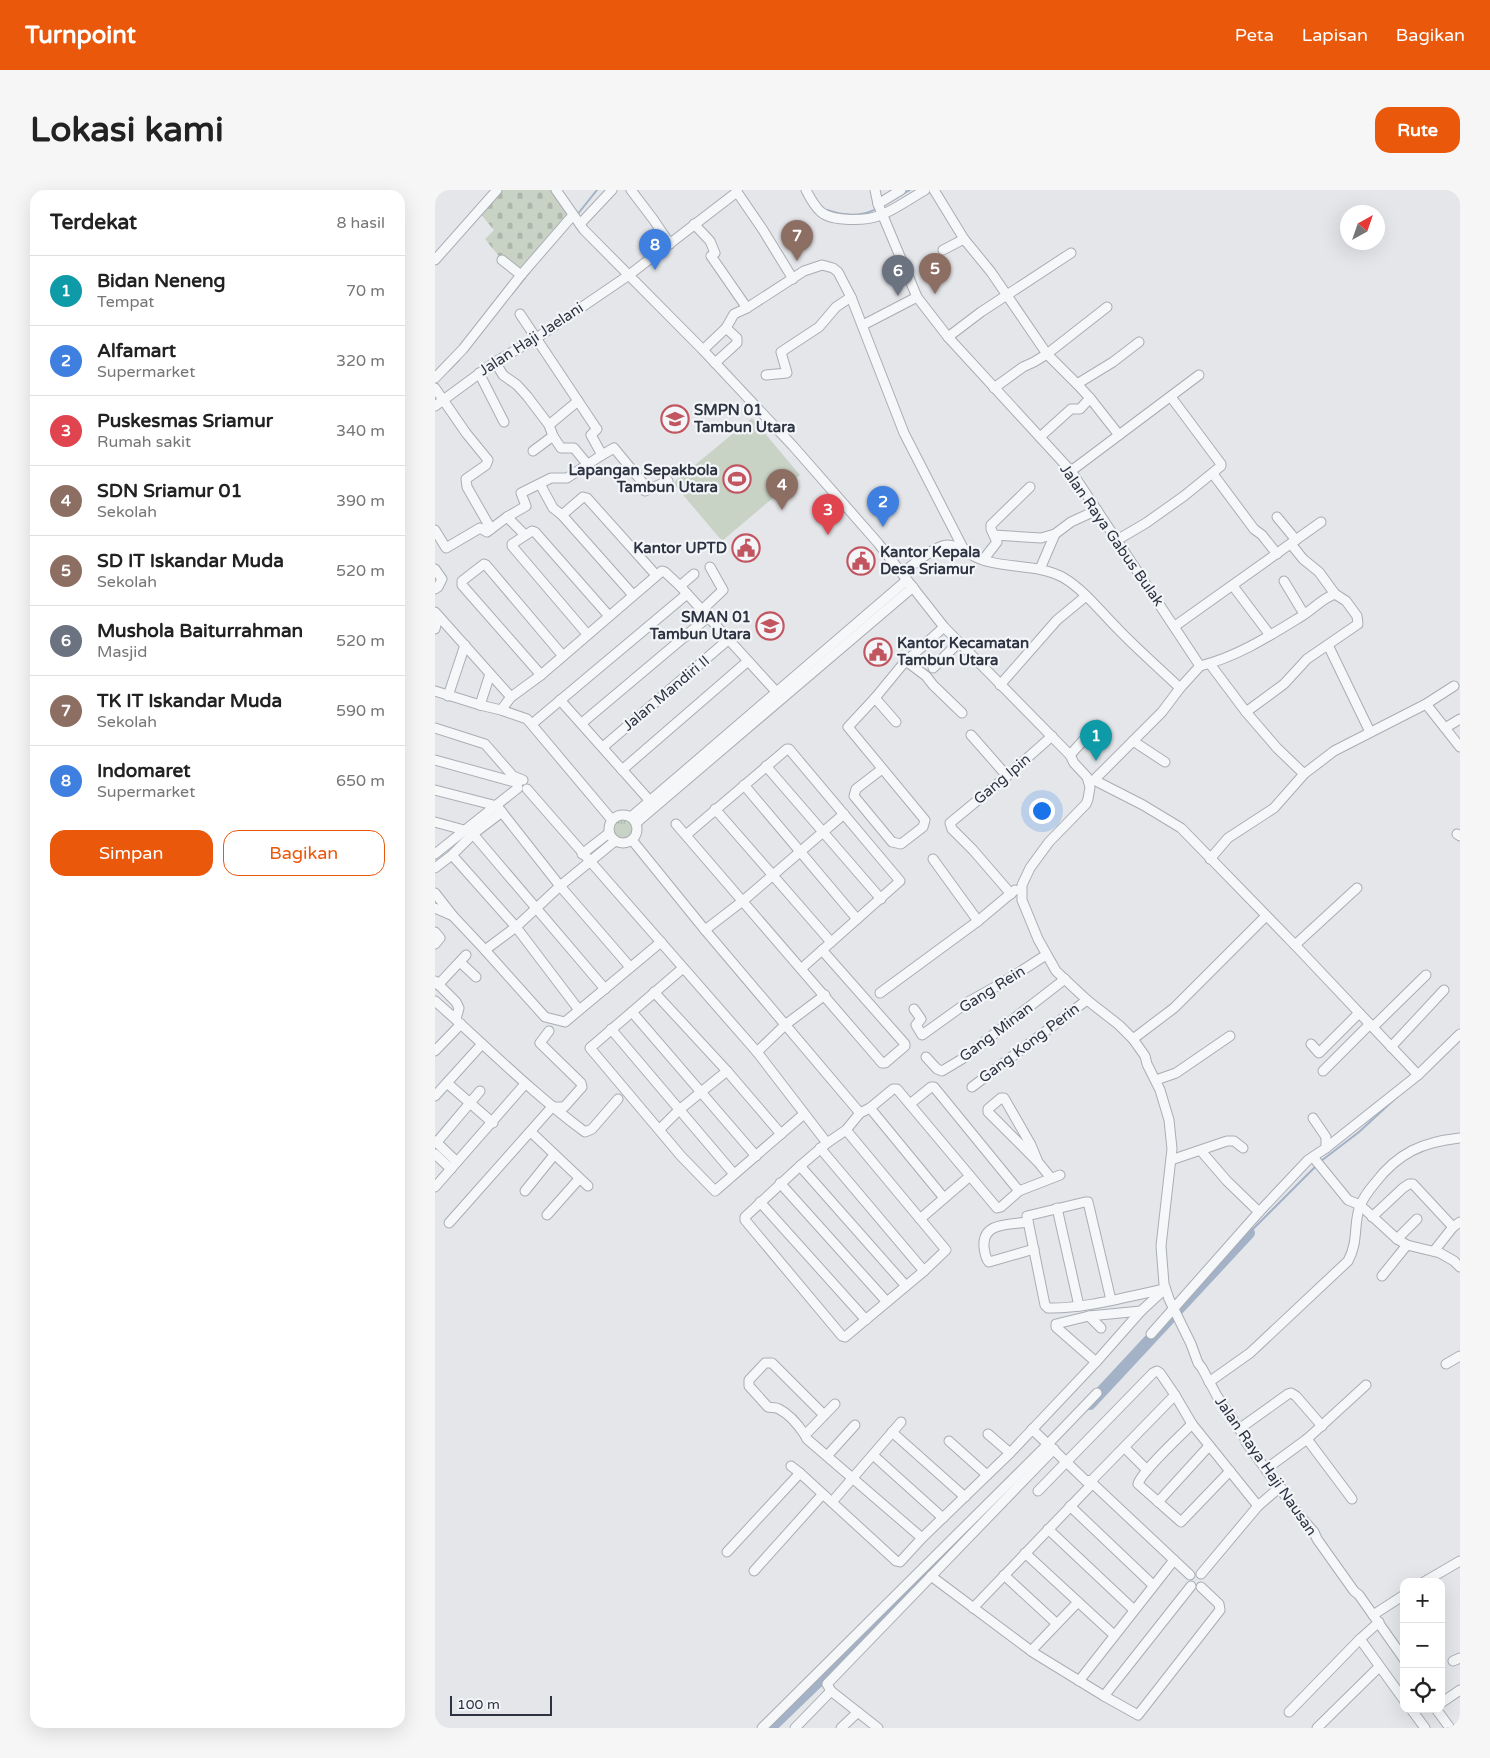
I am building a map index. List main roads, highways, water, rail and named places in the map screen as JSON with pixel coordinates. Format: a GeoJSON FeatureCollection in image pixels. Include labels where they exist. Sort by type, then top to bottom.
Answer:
{"type":"FeatureCollection","features":[{"type":"Feature","properties":{"kind":"waterway"},"geometry":{"type":"LineString","coordinates":[[577,215],[597,190]]}},
{"type":"Feature","properties":{"kind":"waterway"},"geometry":{"type":"LineString","coordinates":[[901,195],[910,190]]}},
{"type":"Feature","properties":{"kind":"waterway"},"geometry":{"type":"LineString","coordinates":[[827,210],[853,215],[866,213],[878,208]]}},
{"type":"Feature","properties":{"kind":"waterway"},"geometry":{"type":"LineString","coordinates":[[512,294],[536,264]]}},
{"type":"Feature","properties":{"kind":"waterway"},"geometry":{"type":"LineString","coordinates":[[448,371],[459,360]]}},
{"type":"Feature","properties":{"kind":"waterway"},"geometry":{"type":"LineString","coordinates":[[1321,1161],[1359,1132],[1398,1096]]}},
{"type":"Feature","properties":{"kind":"waterway"},"geometry":{"type":"LineString","coordinates":[[1249,1233],[1316,1166]]}},
{"type":"Feature","properties":{"kind":"waterway"},"geometry":{"type":"LineString","coordinates":[[1090,1404],[1249,1233]]}},
{"type":"Feature","properties":{"kind":"waterway"},"geometry":{"type":"LineString","coordinates":[[770,1728],[961,1537]]}},
{"type":"Feature","properties":{"kind":"place","name":"TK IT Iskandar Muda"},"geometry":{"type":"Point","coordinates":[797,261]}},
{"type":"Feature","properties":{"kind":"place","name":"Indomaret"},"geometry":{"type":"Point","coordinates":[655,270]}},
{"type":"Feature","properties":{"kind":"place","name":"SD IT Iskandar Muda"},"geometry":{"type":"Point","coordinates":[935,294]}},
{"type":"Feature","properties":{"kind":"place","name":"Mushola Baiturrahman"},"geometry":{"type":"Point","coordinates":[898,296]}},
{"type":"Feature","properties":{"kind":"place","name":"SMPN 01 Tambun Utara"},"geometry":{"type":"Point","coordinates":[675,419]}},
{"type":"Feature","properties":{"kind":"place","name":"Lapangan Sepakbola Tambun Utara"},"geometry":{"type":"Point","coordinates":[737,479]}},
{"type":"Feature","properties":{"kind":"place","name":"SDN Sriamur 01"},"geometry":{"type":"Point","coordinates":[782,510]}},
{"type":"Feature","properties":{"kind":"place","name":"Alfamart"},"geometry":{"type":"Point","coordinates":[883,527]}},
{"type":"Feature","properties":{"kind":"place","name":"Puskesmas Sriamur"},"geometry":{"type":"Point","coordinates":[828,535]}},
{"type":"Feature","properties":{"kind":"place","name":"Kantor UPTD"},"geometry":{"type":"Point","coordinates":[746,548]}},
{"type":"Feature","properties":{"kind":"place","name":"Kantor Kepala Desa Sriamur"},"geometry":{"type":"Point","coordinates":[861,561]}},
{"type":"Feature","properties":{"kind":"place","name":"SMAN 01 Tambun Utara"},"geometry":{"type":"Point","coordinates":[770,626]}},
{"type":"Feature","properties":{"kind":"place","name":"Kantor Kecamatan Tambun Utara"},"geometry":{"type":"Point","coordinates":[878,652]}},
{"type":"Feature","properties":{"kind":"place","name":"Bidan Neneng"},"geometry":{"type":"Point","coordinates":[1096,761]}}]}
